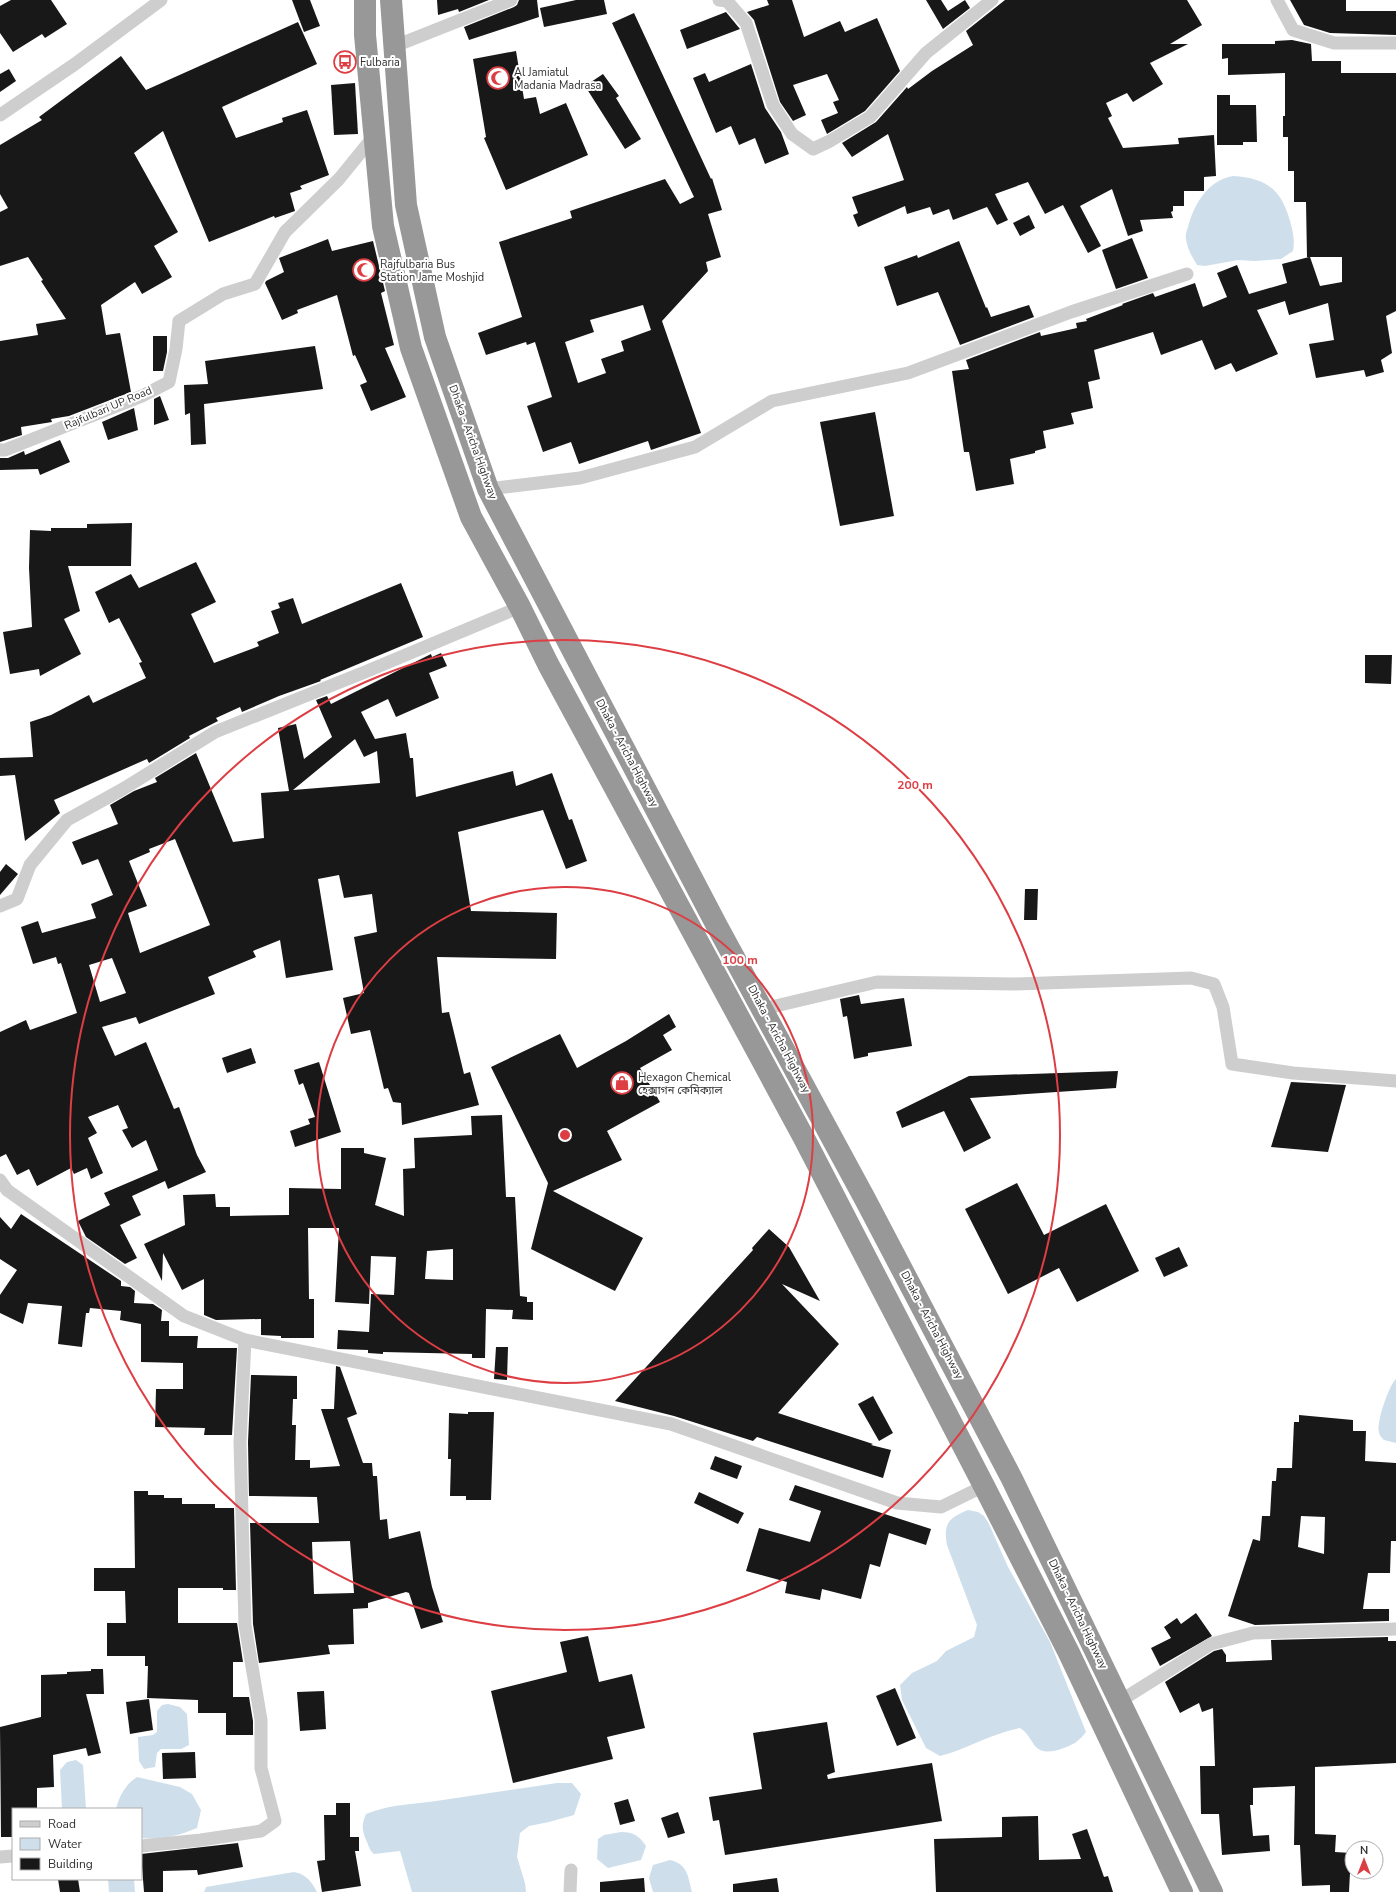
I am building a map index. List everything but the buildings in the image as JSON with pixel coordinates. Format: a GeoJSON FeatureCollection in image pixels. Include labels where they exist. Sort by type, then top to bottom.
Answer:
{"type":"FeatureCollection","features":[{"type":"Feature","properties":{"kind":"highway"},"geometry":{"type":"LineString","coordinates":[[365,0],[365,35],[383,226],[411,348],[471,517],[520,606],[552,671],[804,1138],[984,1486],[1069,1653],[1182,1892]]}},
{"type":"Feature","properties":{"kind":"highway","name":"Dhaka - Aricha Highway"},"geometry":{"type":"LineString","coordinates":[[391,0],[406,205],[435,337],[488,489],[1012,1479],[1212,1892]]}},
{"type":"Feature","properties":{"kind":"street"},"geometry":{"type":"LineString","coordinates":[[0,115],[76,64],[161,0]]}},
{"type":"Feature","properties":{"kind":"street"},"geometry":{"type":"LineString","coordinates":[[395,46],[511,0]]}},
{"type":"Feature","properties":{"kind":"street"},"geometry":{"type":"LineString","coordinates":[[719,0],[727,1],[746,23],[773,105],[792,134],[813,149],[870,118],[926,53],[992,0]]}},
{"type":"Feature","properties":{"kind":"street"},"geometry":{"type":"LineString","coordinates":[[1277,0],[1293,30],[1334,43],[1396,43]]}},
{"type":"Feature","properties":{"kind":"street","name":"Rajfulbari UP Road"},"geometry":{"type":"LineString","coordinates":[[0,450],[5,450],[142,396],[169,382],[176,349],[179,321],[223,294],[255,284],[285,232],[339,179],[374,136]]}},
{"type":"Feature","properties":{"kind":"street"},"geometry":{"type":"LineString","coordinates":[[488,489],[580,478],[695,447],[772,401],[908,373],[1071,312],[1187,274]]}},
{"type":"Feature","properties":{"kind":"street"},"geometry":{"type":"LineString","coordinates":[[0,906],[17,899],[30,865],[67,820],[123,790],[215,732],[365,672],[520,606]]}},
{"type":"Feature","properties":{"kind":"street"},"geometry":{"type":"LineString","coordinates":[[763,1010],[878,982],[1014,984],[1191,978],[1214,984],[1223,1007],[1232,1064],[1293,1073],[1396,1082]]}},
{"type":"Feature","properties":{"kind":"street"},"geometry":{"type":"LineString","coordinates":[[0,1180],[7,1190],[184,1316],[245,1340],[671,1424],[897,1503],[941,1507],[984,1486]]}},
{"type":"Feature","properties":{"kind":"street"},"geometry":{"type":"LineString","coordinates":[[142,1846],[201,1840],[261,1831],[275,1821],[261,1768],[261,1720],[245,1625],[240,1442],[245,1340]]}},
{"type":"Feature","properties":{"kind":"street"},"geometry":{"type":"LineString","coordinates":[[1120,1701],[1211,1644],[1253,1633],[1396,1629]]}},
{"type":"Feature","properties":{"kind":"street"},"geometry":{"type":"LineString","coordinates":[[0,1857],[12,1856]]}},
{"type":"Feature","properties":{"kind":"street"},"geometry":{"type":"LineString","coordinates":[[570,1892],[571,1870]]}},
{"type":"Feature","properties":{"kind":"water"},"geometry":{"type":"Polygon","coordinates":[[[1233,176],[1255,179],[1270,187],[1277,193],[1290,221],[1294,243],[1293,251],[1281,259],[1255,261],[1238,260],[1205,266],[1197,265],[1189,249],[1186,237],[1194,210],[1203,194],[1209,188],[1224,178],[1233,176]]]}},
{"type":"Feature","properties":{"kind":"water"},"geometry":{"type":"Polygon","coordinates":[[[1396,1379],[1396,1443],[1384,1440],[1380,1434],[1379,1421],[1390,1389],[1396,1379]]]}},
{"type":"Feature","properties":{"kind":"water"},"geometry":{"type":"Polygon","coordinates":[[[968,1510],[978,1512],[984,1516],[989,1524],[1008,1567],[1050,1642],[1086,1732],[1075,1743],[1066,1747],[1055,1751],[1040,1750],[1020,1728],[1010,1730],[940,1756],[926,1748],[902,1700],[900,1685],[912,1673],[937,1661],[946,1651],[974,1637],[977,1625],[947,1545],[946,1538],[946,1531],[949,1522],[956,1516],[968,1510]]]}},
{"type":"Feature","properties":{"kind":"water"},"geometry":{"type":"Polygon","coordinates":[[[168,1704],[180,1707],[187,1714],[189,1745],[181,1749],[161,1749],[157,1753],[155,1767],[144,1769],[139,1761],[138,1737],[153,1735],[157,1732],[157,1711],[162,1705],[168,1704]]]}},
{"type":"Feature","properties":{"kind":"water"},"geometry":{"type":"Polygon","coordinates":[[[76,1760],[83,1765],[86,1808],[62,1808],[60,1770],[67,1762],[76,1760]]]}},
{"type":"Feature","properties":{"kind":"water"},"geometry":{"type":"Polygon","coordinates":[[[137,1777],[180,1787],[192,1794],[201,1810],[197,1828],[169,1837],[142,1838],[142,1808],[116,1808],[119,1800],[130,1783],[137,1777]]]}},
{"type":"Feature","properties":{"kind":"water"},"geometry":{"type":"Polygon","coordinates":[[[557,1783],[572,1783],[581,1794],[574,1815],[529,1826],[520,1833],[517,1857],[525,1883],[526,1892],[412,1892],[400,1851],[374,1854],[370,1849],[363,1832],[363,1822],[366,1814],[384,1808],[557,1783]]]}},
{"type":"Feature","properties":{"kind":"water"},"geometry":{"type":"Polygon","coordinates":[[[621,1832],[636,1835],[646,1846],[641,1860],[608,1868],[597,1859],[598,1839],[604,1835],[621,1832]]]}},
{"type":"Feature","properties":{"kind":"water"},"geometry":{"type":"Polygon","coordinates":[[[670,1860],[676,1862],[684,1868],[688,1876],[692,1892],[653,1892],[649,1878],[653,1865],[670,1860]]]}},
{"type":"Feature","properties":{"kind":"water"},"geometry":{"type":"Polygon","coordinates":[[[294,1872],[308,1879],[317,1892],[204,1892],[206,1887],[294,1872]]]}},
{"type":"Feature","properties":{"kind":"water"},"geometry":{"type":"Polygon","coordinates":[[[108,1880],[134,1880],[135,1892],[109,1892],[108,1880]]]}},
{"type":"Feature","properties":{"kind":"place","name":"Fulbaria"},"geometry":{"type":"Point","coordinates":[345,62]}},
{"type":"Feature","properties":{"kind":"place","name":"Al Jamiatul Madania Madrasa"},"geometry":{"type":"Point","coordinates":[498,78]}},
{"type":"Feature","properties":{"kind":"place","name":"Rajfulbaria Bus Station Jame Moshjid"},"geometry":{"type":"Point","coordinates":[364,270]}},
{"type":"Feature","properties":{"kind":"place","name":"Hexagon Chemical হেক্সাগন কেমিক্যাল"},"geometry":{"type":"Point","coordinates":[622,1083]}}]}
